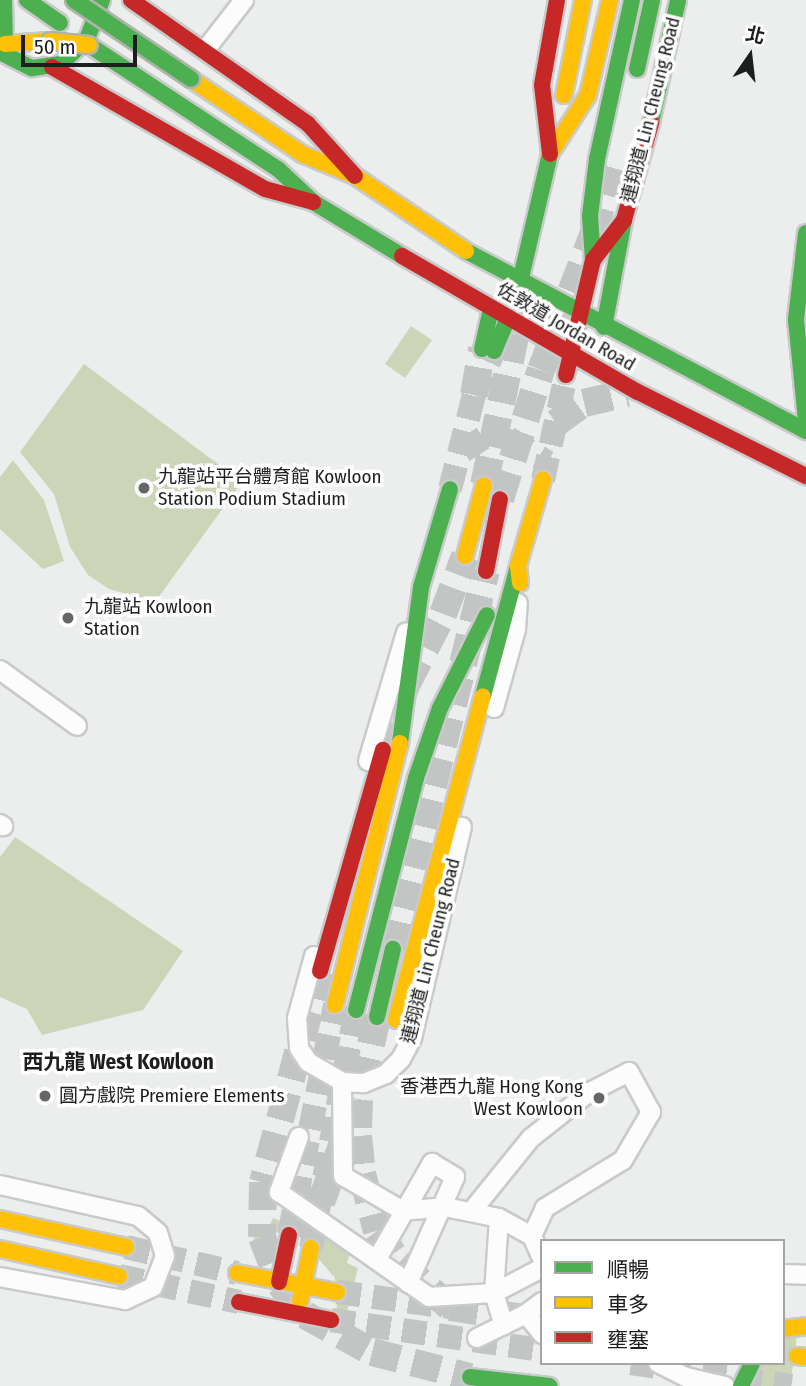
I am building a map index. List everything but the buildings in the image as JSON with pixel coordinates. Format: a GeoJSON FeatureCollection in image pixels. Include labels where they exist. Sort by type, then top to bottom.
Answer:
{"type":"FeatureCollection","features":[{"type":"Feature","properties":{"kind":"main road"},"geometry":{"type":"LineString","coordinates":[[4,0],[4,54],[37,39],[89,46]]}},
{"type":"Feature","properties":{"kind":"main road","name":"佐敦道 Jordan Road"},"geometry":{"type":"LineString","coordinates":[[27,0],[89,46],[278,169],[313,202],[632,393],[805,480]]}},
{"type":"Feature","properties":{"kind":"main road","name":"佐敦道 Jordan Road"},"geometry":{"type":"LineString","coordinates":[[74,0],[302,155],[355,176],[450,244],[521,284],[806,431]]}},
{"type":"Feature","properties":{"kind":"main road"},"geometry":{"type":"LineString","coordinates":[[52,67],[70,58],[87,38],[102,0]]}},
{"type":"Feature","properties":{"kind":"main road","name":"佐敦道 Jordan Road"},"geometry":{"type":"LineString","coordinates":[[131,0],[206,49],[319,133],[355,176]]}},
{"type":"Feature","properties":{"kind":"main road"},"geometry":{"type":"LineString","coordinates":[[491,309],[488,350],[508,318],[521,284],[550,154],[542,85],[557,0]]}},
{"type":"Feature","properties":{"kind":"main road"},"geometry":{"type":"LineString","coordinates":[[564,95],[583,0]]}},
{"type":"Feature","properties":{"kind":"main road"},"geometry":{"type":"LineString","coordinates":[[550,154],[588,95],[610,0]]}},
{"type":"Feature","properties":{"kind":"main road"},"geometry":{"type":"LineString","coordinates":[[593,260],[590,216],[597,159],[632,0]]}},
{"type":"Feature","properties":{"kind":"main road"},"geometry":{"type":"LineString","coordinates":[[631,91],[652,0]]}},
{"type":"Feature","properties":{"kind":"main road","name":"連翔道 Lin Cheung Road"},"geometry":{"type":"LineString","coordinates":[[566,374],[593,260],[624,220],[641,170],[678,0]]}},
{"type":"Feature","properties":{"kind":"main road","name":"佐敦道 Jordan Road"},"geometry":{"type":"LineString","coordinates":[[4,54],[52,67],[265,189],[313,202]]}},
{"type":"Feature","properties":{"kind":"main road"},"geometry":{"type":"LineString","coordinates":[[604,327],[624,220]]}},
{"type":"Feature","properties":{"kind":"main road"},"geometry":{"type":"LineString","coordinates":[[806,233],[796,320],[806,420]]}},
{"type":"Feature","properties":{"kind":"main road","name":"連翔道 Lin Cheung Road"},"geometry":{"type":"LineString","coordinates":[[519,574],[543,480]]}},
{"type":"Feature","properties":{"kind":"main road"},"geometry":{"type":"LineString","coordinates":[[464,556],[484,485]]}},
{"type":"Feature","properties":{"kind":"main road"},"geometry":{"type":"LineString","coordinates":[[335,1005],[405,724],[421,587],[450,489]]}},
{"type":"Feature","properties":{"kind":"main road"},"geometry":{"type":"LineString","coordinates":[[486,571],[500,499]]}},
{"type":"Feature","properties":{"kind":"main road"},"geometry":{"type":"LineString","coordinates":[[396,1020],[519,574]]}},
{"type":"Feature","properties":{"kind":"main road"},"geometry":{"type":"LineString","coordinates":[[356,1010],[416,778],[440,708],[487,615]]}},
{"type":"Feature","properties":{"kind":"main road"},"geometry":{"type":"LineString","coordinates":[[320,971],[383,750]]}},
{"type":"Feature","properties":{"kind":"main road"},"geometry":{"type":"LineString","coordinates":[[377,1017],[393,949]]}},
{"type":"Feature","properties":{"kind":"main road"},"geometry":{"type":"LineString","coordinates":[[0,1219],[126,1247]]}},
{"type":"Feature","properties":{"kind":"main road"},"geometry":{"type":"LineString","coordinates":[[279,1282],[289,1235]]}},
{"type":"Feature","properties":{"kind":"main road"},"geometry":{"type":"LineString","coordinates":[[297,1316],[311,1248]]}},
{"type":"Feature","properties":{"kind":"main road"},"geometry":{"type":"LineString","coordinates":[[0,1249],[119,1276]]}},
{"type":"Feature","properties":{"kind":"main road"},"geometry":{"type":"LineString","coordinates":[[237,1273],[337,1292]]}},
{"type":"Feature","properties":{"kind":"main road"},"geometry":{"type":"LineString","coordinates":[[239,1302],[331,1321]]}},
{"type":"Feature","properties":{"kind":"main road"},"geometry":{"type":"LineString","coordinates":[[785,1329],[806,1326]]}},
{"type":"Feature","properties":{"kind":"main road"},"geometry":{"type":"LineString","coordinates":[[741,1386],[751,1365]]}},
{"type":"Feature","properties":{"kind":"main road"},"geometry":{"type":"LineString","coordinates":[[470,1377],[549,1386]]}},
{"type":"Feature","properties":{"kind":"street"},"geometry":{"type":"LineString","coordinates":[[206,49],[244,0]]}},
{"type":"Feature","properties":{"kind":"street","name":"連翔道 Lin Cheung Road"},"geometry":{"type":"LineString","coordinates":[[342,1082],[364,1083],[386,1074],[401,1059],[412,1038],[476,770],[516,629],[519,574]]}},
{"type":"Feature","properties":{"kind":"street"},"geometry":{"type":"LineString","coordinates":[[421,587],[297,1018],[299,1048],[308,1062],[342,1082],[343,1176],[403,1211],[445,1207],[499,1219],[531,1236],[540,1254]]}},
{"type":"Feature","properties":{"kind":"street"},"geometry":{"type":"LineString","coordinates":[[0,670],[77,726]]}},
{"type":"Feature","properties":{"kind":"street"},"geometry":{"type":"LineString","coordinates":[[471,1212],[531,1138],[588,1093],[629,1072],[651,1112],[623,1160],[545,1208],[531,1236]]}},
{"type":"Feature","properties":{"kind":"street"},"geometry":{"type":"LineString","coordinates":[[299,1137],[279,1192],[429,1297],[494,1293],[540,1269]]}},
{"type":"Feature","properties":{"kind":"street"},"geometry":{"type":"LineString","coordinates":[[377,1259],[432,1163],[455,1177],[445,1207],[408,1283]]}},
{"type":"Feature","properties":{"kind":"street"},"geometry":{"type":"LineString","coordinates":[[0,1185],[138,1216],[158,1233],[165,1256],[153,1287],[125,1300],[0,1277]]}},
{"type":"Feature","properties":{"kind":"street"},"geometry":{"type":"LineString","coordinates":[[499,1219],[494,1293],[505,1325]]}},
{"type":"Feature","properties":{"kind":"street"},"geometry":{"type":"LineString","coordinates":[[785,1274],[806,1275]]}},
{"type":"Feature","properties":{"kind":"street"},"geometry":{"type":"LineString","coordinates":[[477,1338],[526,1314],[540,1304]]}},
{"type":"Feature","properties":{"kind":"street"},"geometry":{"type":"LineString","coordinates":[[526,1314],[540,1332]]}},
{"type":"Feature","properties":{"kind":"street"},"geometry":{"type":"LineString","coordinates":[[667,1365],[691,1370],[725,1386]]}},
{"type":"Feature","properties":{"kind":"green space"},"geometry":{"type":"Polygon","coordinates":[[[411,326],[432,340],[405,378],[385,364],[411,326]]]}},
{"type":"Feature","properties":{"kind":"green space","name":"九龍站平台體育館 Kowloon Station Podium Stadium"},"geometry":{"type":"Polygon","coordinates":[[[84,364],[242,482],[155,602],[109,589],[88,575],[70,547],[54,494],[20,452],[84,364]]]}},
{"type":"Feature","properties":{"kind":"green space"},"geometry":{"type":"Polygon","coordinates":[[[13,460],[44,500],[64,561],[43,569],[0,529],[0,477],[13,460]]]}},
{"type":"Feature","properties":{"kind":"green space"},"geometry":{"type":"Polygon","coordinates":[[[15,837],[183,951],[143,1010],[42,1035],[27,1009],[0,997],[0,857],[15,837]]]}},
{"type":"Feature","properties":{"kind":"green space"},"geometry":{"type":"Polygon","coordinates":[[[283,1217],[327,1230],[325,1235],[350,1253],[347,1263],[358,1268],[347,1312],[337,1311],[335,1278],[299,1236],[278,1231],[251,1244],[261,1226],[268,1229],[273,1218],[280,1221],[283,1217]]]}},
{"type":"Feature","properties":{"kind":"green space"},"geometry":{"type":"Polygon","coordinates":[[[797,1336],[790,1386],[749,1386],[759,1365],[785,1365],[785,1338],[797,1336]]]}},
{"type":"Feature","properties":{"kind":"tunnel"},"geometry":{"type":"LineString","coordinates":[[500,499],[541,370],[593,235],[615,157]]}},
{"type":"Feature","properties":{"kind":"tunnel"},"geometry":{"type":"LineString","coordinates":[[484,485],[522,303]]}},
{"type":"Feature","properties":{"kind":"tunnel"},"geometry":{"type":"LineString","coordinates":[[474,395],[482,349]]}},
{"type":"Feature","properties":{"kind":"tunnel"},"geometry":{"type":"LineString","coordinates":[[450,489],[474,395],[494,351]]}},
{"type":"Feature","properties":{"kind":"tunnel"},"geometry":{"type":"LineString","coordinates":[[543,480],[566,375]]}},
{"type":"Feature","properties":{"kind":"tunnel"},"geometry":{"type":"LineString","coordinates":[[556,423],[584,403],[627,393]]}},
{"type":"Feature","properties":{"kind":"tunnel"},"geometry":{"type":"LineString","coordinates":[[463,451],[489,434],[508,438],[547,462]]}},
{"type":"Feature","properties":{"kind":"tunnel"},"geometry":{"type":"LineString","coordinates":[[383,750],[406,685],[443,614],[465,556]]}},
{"type":"Feature","properties":{"kind":"tunnel"},"geometry":{"type":"LineString","coordinates":[[393,949],[486,571]]}},
{"type":"Feature","properties":{"kind":"tunnel"},"geometry":{"type":"LineString","coordinates":[[320,971],[263,1182],[262,1237],[280,1284],[305,1315],[372,1352],[470,1377]]}},
{"type":"Feature","properties":{"kind":"tunnel"},"geometry":{"type":"LineString","coordinates":[[289,1235],[335,1005]]}},
{"type":"Feature","properties":{"kind":"tunnel"},"geometry":{"type":"LineString","coordinates":[[311,1248],[356,1010]]}},
{"type":"Feature","properties":{"kind":"tunnel"},"geometry":{"type":"LineString","coordinates":[[377,1017],[359,1100],[358,1136],[362,1174],[377,1231],[399,1263],[450,1307],[529,1319]]}},
{"type":"Feature","properties":{"kind":"tunnel"},"geometry":{"type":"LineString","coordinates":[[321,1202],[347,1132]]}},
{"type":"Feature","properties":{"kind":"tunnel"},"geometry":{"type":"LineString","coordinates":[[126,1247],[237,1273]]}},
{"type":"Feature","properties":{"kind":"tunnel"},"geometry":{"type":"LineString","coordinates":[[119,1276],[239,1302]]}},
{"type":"Feature","properties":{"kind":"tunnel"},"geometry":{"type":"LineString","coordinates":[[337,1292],[450,1307]]}},
{"type":"Feature","properties":{"kind":"tunnel"},"geometry":{"type":"LineString","coordinates":[[331,1320],[540,1350]]}},
{"type":"Feature","properties":{"kind":"tunnel"},"geometry":{"type":"LineString","coordinates":[[645,1365],[791,1386]]}},
{"type":"Feature","properties":{"kind":"traffic: fast"},"geometry":{"type":"LineString","coordinates":[[0,46],[5,44],[4,0]]}},
{"type":"Feature","properties":{"kind":"traffic: fast"},"geometry":{"type":"LineString","coordinates":[[27,0],[60,23]]}},
{"type":"Feature","properties":{"kind":"traffic: fast"},"geometry":{"type":"LineString","coordinates":[[74,0],[191,79]]}},
{"type":"Feature","properties":{"kind":"traffic: fast"},"geometry":{"type":"LineString","coordinates":[[0,52],[32,68],[61,64],[87,39],[102,0]]}},
{"type":"Feature","properties":{"kind":"traffic: fast"},"geometry":{"type":"LineString","coordinates":[[593,260],[590,216],[597,159],[632,0]]}},
{"type":"Feature","properties":{"kind":"traffic: fast"},"geometry":{"type":"LineString","coordinates":[[637,69],[652,0]]}},
{"type":"Feature","properties":{"kind":"traffic: fast"},"geometry":{"type":"LineString","coordinates":[[651,123],[678,0]]}},
{"type":"Feature","properties":{"kind":"traffic: fast"},"geometry":{"type":"LineString","coordinates":[[89,45],[278,169],[313,202],[402,256]]}},
{"type":"Feature","properties":{"kind":"traffic: fast"},"geometry":{"type":"LineString","coordinates":[[516,299],[550,154]]}},
{"type":"Feature","properties":{"kind":"traffic: fast"},"geometry":{"type":"LineString","coordinates":[[604,327],[624,220]]}},
{"type":"Feature","properties":{"kind":"traffic: fast"},"geometry":{"type":"LineString","coordinates":[[806,233],[796,320],[806,420]]}},
{"type":"Feature","properties":{"kind":"traffic: fast"},"geometry":{"type":"LineString","coordinates":[[466,251],[806,431]]}},
{"type":"Feature","properties":{"kind":"traffic: fast"},"geometry":{"type":"LineString","coordinates":[[482,349],[491,309]]}},
{"type":"Feature","properties":{"kind":"traffic: fast"},"geometry":{"type":"LineString","coordinates":[[494,351],[508,318]]}},
{"type":"Feature","properties":{"kind":"traffic: fast"},"geometry":{"type":"LineString","coordinates":[[400,743],[421,587],[450,489]]}},
{"type":"Feature","properties":{"kind":"traffic: fast"},"geometry":{"type":"LineString","coordinates":[[483,696],[518,566]]}},
{"type":"Feature","properties":{"kind":"traffic: fast"},"geometry":{"type":"LineString","coordinates":[[356,1010],[416,778],[440,708],[487,615]]}},
{"type":"Feature","properties":{"kind":"traffic: fast"},"geometry":{"type":"LineString","coordinates":[[377,1017],[393,949]]}},
{"type":"Feature","properties":{"kind":"traffic: fast"},"geometry":{"type":"LineString","coordinates":[[741,1386],[751,1365]]}},
{"type":"Feature","properties":{"kind":"traffic: fast"},"geometry":{"type":"LineString","coordinates":[[470,1377],[549,1386]]}},
{"type":"Feature","properties":{"kind":"traffic: slow"},"geometry":{"type":"LineString","coordinates":[[564,95],[583,0]]}},
{"type":"Feature","properties":{"kind":"traffic: slow"},"geometry":{"type":"LineString","coordinates":[[550,154],[588,95],[610,0]]}},
{"type":"Feature","properties":{"kind":"traffic: slow"},"geometry":{"type":"LineString","coordinates":[[5,44],[50,41]]}},
{"type":"Feature","properties":{"kind":"traffic: slow"},"geometry":{"type":"LineString","coordinates":[[50,41],[89,45]]}},
{"type":"Feature","properties":{"kind":"traffic: slow"},"geometry":{"type":"LineString","coordinates":[[191,79],[302,154],[355,176],[466,251]]}},
{"type":"Feature","properties":{"kind":"traffic: slow"},"geometry":{"type":"LineString","coordinates":[[520,583],[518,566],[543,480]]}},
{"type":"Feature","properties":{"kind":"traffic: slow"},"geometry":{"type":"LineString","coordinates":[[465,556],[484,485]]}},
{"type":"Feature","properties":{"kind":"traffic: slow"},"geometry":{"type":"LineString","coordinates":[[396,1020],[483,696]]}},
{"type":"Feature","properties":{"kind":"traffic: slow"},"geometry":{"type":"LineString","coordinates":[[335,1005],[400,743]]}},
{"type":"Feature","properties":{"kind":"traffic: slow"},"geometry":{"type":"LineString","coordinates":[[0,1219],[126,1247]]}},
{"type":"Feature","properties":{"kind":"traffic: slow"},"geometry":{"type":"LineString","coordinates":[[300,1301],[311,1248]]}},
{"type":"Feature","properties":{"kind":"traffic: slow"},"geometry":{"type":"LineString","coordinates":[[0,1249],[119,1276]]}},
{"type":"Feature","properties":{"kind":"traffic: slow"},"geometry":{"type":"LineString","coordinates":[[237,1273],[337,1292]]}},
{"type":"Feature","properties":{"kind":"traffic: slow"},"geometry":{"type":"LineString","coordinates":[[785,1329],[806,1326]]}},
{"type":"Feature","properties":{"kind":"traffic: slow"},"geometry":{"type":"LineString","coordinates":[[797,1356],[806,1357]]}},
{"type":"Feature","properties":{"kind":"traffic: jam"},"geometry":{"type":"LineString","coordinates":[[131,0],[308,124],[355,176]]}},
{"type":"Feature","properties":{"kind":"traffic: jam"},"geometry":{"type":"LineString","coordinates":[[550,154],[542,85],[557,0]]}},
{"type":"Feature","properties":{"kind":"traffic: jam"},"geometry":{"type":"LineString","coordinates":[[52,67],[265,189],[313,202]]}},
{"type":"Feature","properties":{"kind":"traffic: jam"},"geometry":{"type":"LineString","coordinates":[[566,375],[593,260],[624,220],[651,123]]}},
{"type":"Feature","properties":{"kind":"traffic: jam"},"geometry":{"type":"LineString","coordinates":[[402,256],[638,392],[806,476]]}},
{"type":"Feature","properties":{"kind":"traffic: jam"},"geometry":{"type":"LineString","coordinates":[[486,571],[500,499]]}},
{"type":"Feature","properties":{"kind":"traffic: jam"},"geometry":{"type":"LineString","coordinates":[[320,971],[383,750]]}},
{"type":"Feature","properties":{"kind":"traffic: jam"},"geometry":{"type":"LineString","coordinates":[[279,1282],[289,1235]]}},
{"type":"Feature","properties":{"kind":"traffic: jam"},"geometry":{"type":"LineString","coordinates":[[239,1302],[331,1320]]}},
{"type":"Feature","properties":{"kind":"place","name":"九龍站平台體育館 Kowloon Station Podium Stadium"},"geometry":{"type":"Point","coordinates":[144,488]}},
{"type":"Feature","properties":{"kind":"place","name":"九龍站 Kowloon Station"},"geometry":{"type":"Point","coordinates":[68,618]}},
{"type":"Feature","properties":{"kind":"place","name":"圓方戲院 Premiere Elements"},"geometry":{"type":"Point","coordinates":[45,1096]}},
{"type":"Feature","properties":{"kind":"place","name":"香港西九龍 Hong Kong West Kowloon"},"geometry":{"type":"Point","coordinates":[599,1098]}},
{"type":"Feature","properties":{"kind":"district","name":"西九龍 West Kowloon"},"geometry":{"type":"Point","coordinates":[118,1062]}}]}
